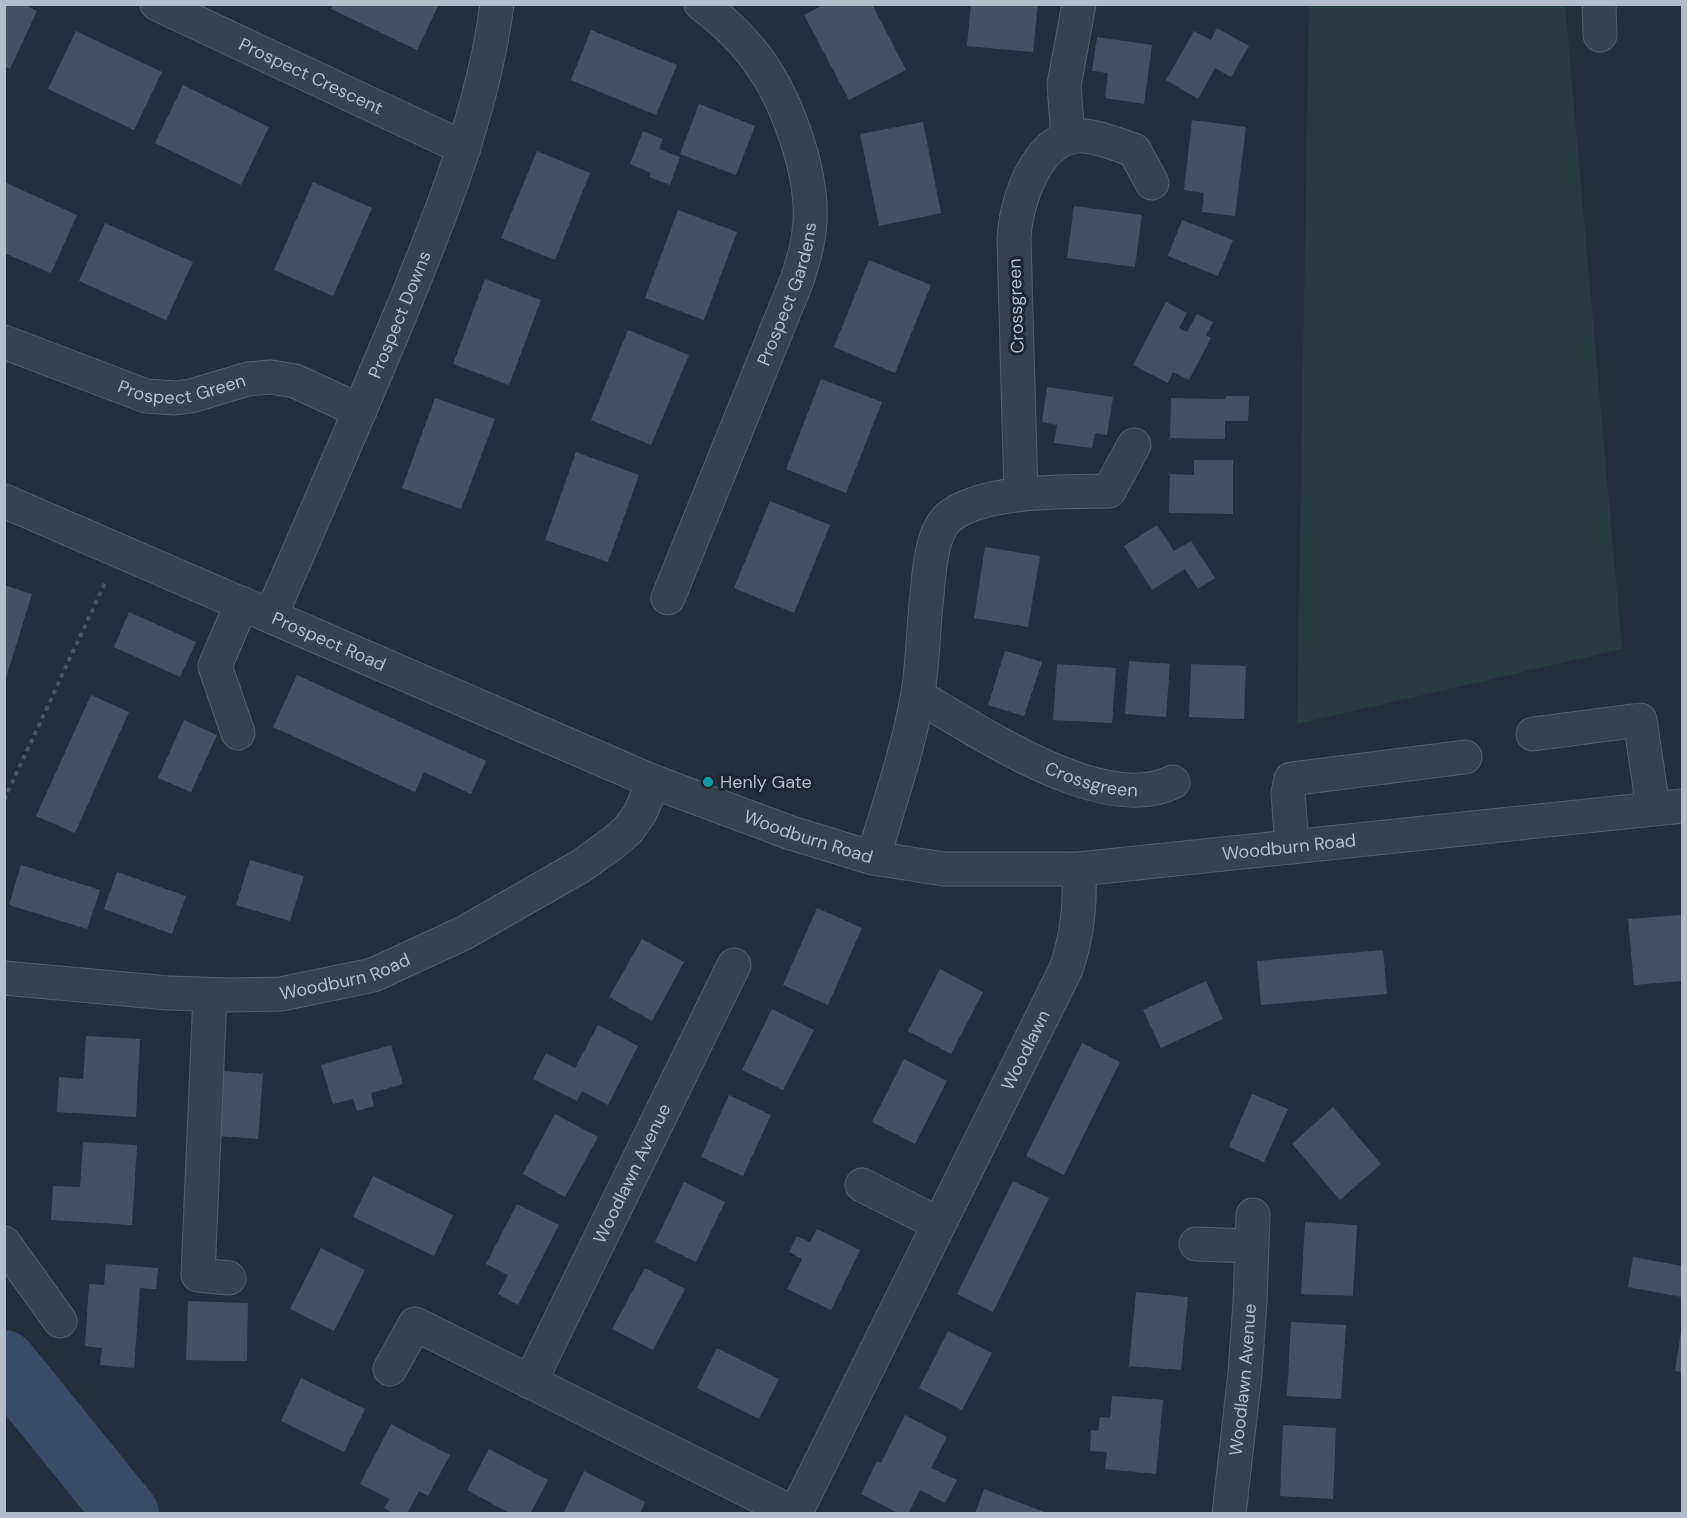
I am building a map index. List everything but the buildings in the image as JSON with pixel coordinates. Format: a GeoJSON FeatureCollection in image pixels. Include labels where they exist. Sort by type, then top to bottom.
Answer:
{"type":"FeatureCollection","features":[{"type":"Feature","properties":{"kind":"street","name":"Prospect Crescent"},"geometry":{"type":"LineString","coordinates":[[157,4],[464,148]]}},
{"type":"Feature","properties":{"kind":"street","name":"Prospect Downs"},"geometry":{"type":"LineString","coordinates":[[238,733],[215,666],[256,609],[360,411],[426,251],[464,148],[493,39],[497,4]]}},
{"type":"Feature","properties":{"kind":"street","name":"Prospect Gardens"},"geometry":{"type":"LineString","coordinates":[[668,598],[794,289],[807,248],[810,222],[810,196],[799,144],[771,80],[751,51],[732,30],[701,4]]}},
{"type":"Feature","properties":{"kind":"street"},"geometry":{"type":"LineString","coordinates":[[1079,4],[1064,85],[1068,138],[1088,137],[1134,150],[1152,183]]}},
{"type":"Feature","properties":{"kind":"street","name":"Crossgreen"},"geometry":{"type":"LineString","coordinates":[[1021,494],[1015,220],[1023,190],[1034,170],[1058,142],[1068,138]]}},
{"type":"Feature","properties":{"kind":"street","name":"Prospect Green"},"geometry":{"type":"LineString","coordinates":[[4,342],[146,396],[174,398],[191,396],[248,379],[271,377],[295,381],[360,411]]}},
{"type":"Feature","properties":{"kind":"street"},"geometry":{"type":"LineString","coordinates":[[873,858],[910,733],[918,696],[932,555],[945,522],[952,515],[980,503],[1021,494],[1109,490],[1134,445]]}},
{"type":"Feature","properties":{"kind":"street","name":"Prospect Road"},"geometry":{"type":"LineString","coordinates":[[4,501],[654,782]]}},
{"type":"Feature","properties":{"kind":"street","name":"Crossgreen"},"geometry":{"type":"LineString","coordinates":[[918,696],[1015,751],[1067,776],[1124,791],[1153,790],[1173,782]]}},
{"type":"Feature","properties":{"kind":"street"},"geometry":{"type":"LineString","coordinates":[[1533,734],[1640,720],[1668,807]]}},
{"type":"Feature","properties":{"kind":"street"},"geometry":{"type":"LineString","coordinates":[[1292,847],[1288,793],[1291,779],[1466,758]]}},
{"type":"Feature","properties":{"kind":"street","name":"Woodburn Road"},"geometry":{"type":"LineString","coordinates":[[4,978],[210,995],[281,994],[373,975],[464,933],[548,886],[613,843],[634,823],[654,782],[790,833],[873,858],[944,869],[1079,869],[1668,807]]}},
{"type":"Feature","properties":{"kind":"street","name":"Woodlawn"},"geometry":{"type":"LineString","coordinates":[[795,1514],[1066,969],[1079,915],[1079,869]]}},
{"type":"Feature","properties":{"kind":"street","name":"Woodlawn Avenue"},"geometry":{"type":"LineString","coordinates":[[530,1382],[734,965]]}},
{"type":"Feature","properties":{"kind":"street"},"geometry":{"type":"LineString","coordinates":[[210,995],[198,1275],[229,1278]]}},
{"type":"Feature","properties":{"kind":"street"},"geometry":{"type":"LineString","coordinates":[[862,1185],[939,1224]]}},
{"type":"Feature","properties":{"kind":"street","name":"Woodlawn Avenue"},"geometry":{"type":"LineString","coordinates":[[1196,1244],[1252,1231],[1245,1373],[1229,1514]]}},
{"type":"Feature","properties":{"kind":"street"},"geometry":{"type":"LineString","coordinates":[[4,1244],[60,1321]]}},
{"type":"Feature","properties":{"kind":"street"},"geometry":{"type":"LineString","coordinates":[[390,1369],[415,1324],[795,1514]]}},
{"type":"Feature","properties":{"kind":"path"},"geometry":{"type":"LineString","coordinates":[[4,800],[120,550]]}},
{"type":"Feature","properties":{"kind":"green space"},"geometry":{"type":"Polygon","coordinates":[[[1309,5],[1565,5],[1622,649],[1297,724],[1309,5]]]}},
{"type":"Feature","properties":{"kind":"waterway"},"geometry":{"type":"LineString","coordinates":[[4,1362],[127,1514]]}},
{"type":"Feature","properties":{"kind":"place","name":"Henly Gate"},"geometry":{"type":"Point","coordinates":[708,782]}}]}
